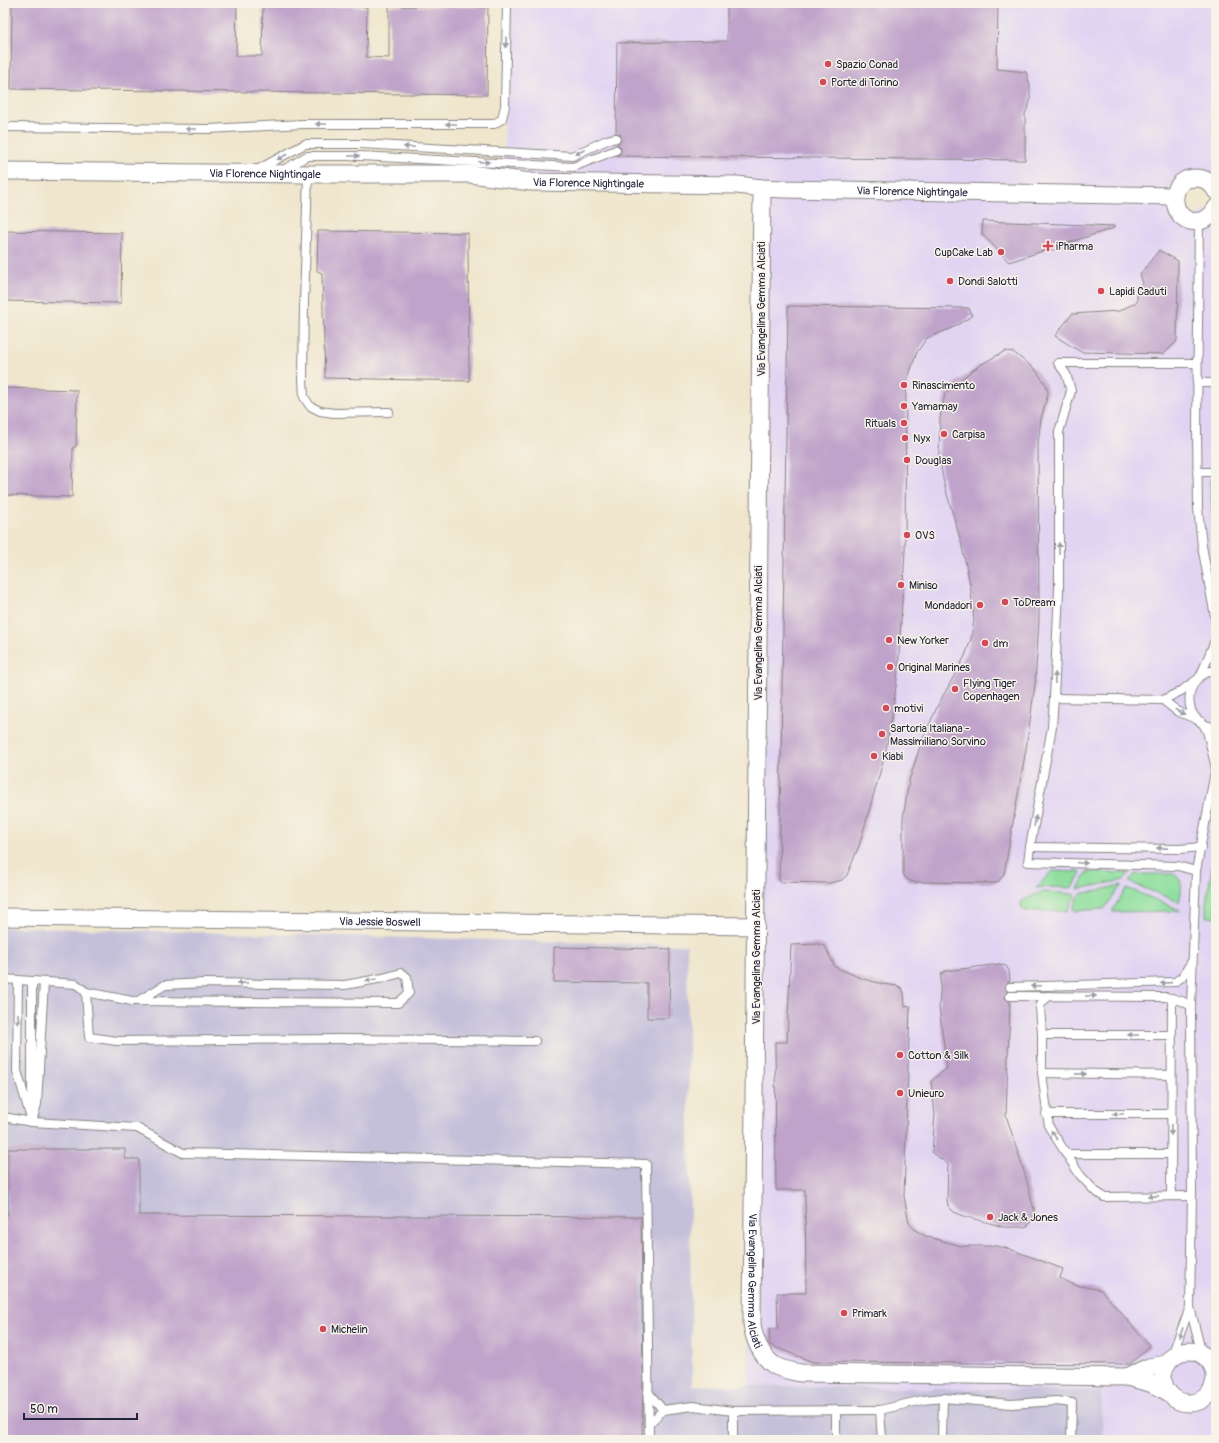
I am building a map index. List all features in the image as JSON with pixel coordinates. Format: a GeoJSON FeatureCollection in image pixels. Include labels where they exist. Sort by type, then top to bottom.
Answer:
{"type":"FeatureCollection","features":[{"type":"Feature","properties":{"kind":"street","name":"Via Florence Nightingale"},"geometry":{"type":"LineString","coordinates":[[3,171],[470,174],[531,182],[737,185],[762,188],[1175,196]]}},
{"type":"Feature","properties":{"kind":"street"},"geometry":{"type":"LineString","coordinates":[[1216,191],[1209,182],[1200,178],[1192,178],[1180,184],[1176,190],[1175,196],[1176,209],[1180,214],[1192,221],[1198,221],[1211,216],[1216,208]]}},
{"type":"Feature","properties":{"kind":"street","name":"Via Evangelina Gemma Alciati"},"geometry":{"type":"LineString","coordinates":[[762,188],[752,1324],[755,1338],[766,1356],[774,1365],[784,1370],[801,1373],[1127,1377],[1150,1383],[1168,1392]]}},
{"type":"Feature","properties":{"kind":"street","name":"Via Jessie Boswell"},"geometry":{"type":"LineString","coordinates":[[3,917],[756,926]]}},
{"type":"Feature","properties":{"kind":"street"},"geometry":{"type":"LineString","coordinates":[[1184,1351],[1192,1351],[1210,1360],[1215,1376],[1214,1390],[1207,1396],[1193,1403],[1186,1403],[1179,1401],[1168,1392],[1164,1385],[1163,1378],[1169,1361],[1184,1351]]}},
{"type":"Feature","properties":{"kind":"street","name":"Via Evangelina Gemma Alciati"},"geometry":{"type":"LineString","coordinates":[[1127,1377],[1149,1367],[1169,1361]]}},
{"type":"Feature","properties":{"kind":"lane"},"geometry":{"type":"LineString","coordinates":[[3,127],[209,129],[303,124],[494,124],[502,119],[505,106],[507,3]]}},
{"type":"Feature","properties":{"kind":"lane"},"geometry":{"type":"LineString","coordinates":[[251,173],[304,144],[360,144],[572,156],[607,140],[616,138]]}},
{"type":"Feature","properties":{"kind":"lane"},"geometry":{"type":"LineString","coordinates":[[278,173],[307,156],[360,156],[573,167],[616,150]]}},
{"type":"Feature","properties":{"kind":"lane"},"geometry":{"type":"LineString","coordinates":[[308,174],[304,304],[304,397],[310,406],[320,411],[334,413],[389,412]]}},
{"type":"Feature","properties":{"kind":"lane"},"geometry":{"type":"LineString","coordinates":[[1198,221],[1198,508],[1202,546],[1216,622]]}},
{"type":"Feature","properties":{"kind":"lane"},"geometry":{"type":"LineString","coordinates":[[1196,871],[1178,866],[1028,862],[1052,727],[1054,698],[1059,590],[1059,432],[1071,390],[1066,374],[1058,363],[1197,363]]}},
{"type":"Feature","properties":{"kind":"lane"},"geometry":{"type":"LineString","coordinates":[[1197,383],[1216,383]]}},
{"type":"Feature","properties":{"kind":"lane"},"geometry":{"type":"LineString","coordinates":[[1197,472],[1216,472]]}},
{"type":"Feature","properties":{"kind":"lane"},"geometry":{"type":"LineString","coordinates":[[1201,675],[1216,638]]}},
{"type":"Feature","properties":{"kind":"lane"},"geometry":{"type":"LineString","coordinates":[[1054,698],[1162,700],[1181,692],[1201,675],[1216,670]]}},
{"type":"Feature","properties":{"kind":"lane"},"geometry":{"type":"LineString","coordinates":[[1169,1361],[1190,1307],[1192,1196],[1191,1006],[1196,871],[1216,767],[1207,731],[1190,707],[1189,698],[1195,681]]}},
{"type":"Feature","properties":{"kind":"lane"},"geometry":{"type":"LineString","coordinates":[[1162,700],[1177,711],[1216,727]]}},
{"type":"Feature","properties":{"kind":"lane"},"geometry":{"type":"LineString","coordinates":[[1030,847],[1180,849],[1201,847]]}},
{"type":"Feature","properties":{"kind":"lane"},"geometry":{"type":"LineString","coordinates":[[1010,987],[1176,982],[1182,977],[1193,959]]}},
{"type":"Feature","properties":{"kind":"lane"},"geometry":{"type":"LineString","coordinates":[[3,979],[76,984],[86,992],[138,1001],[398,1003],[409,993],[407,978],[401,973],[345,985],[205,983],[166,985],[138,1001]]}},
{"type":"Feature","properties":{"kind":"lane"},"geometry":{"type":"LineString","coordinates":[[18,980],[17,1071],[32,1122]]}},
{"type":"Feature","properties":{"kind":"lane"},"geometry":{"type":"LineString","coordinates":[[32,981],[32,1122]]}},
{"type":"Feature","properties":{"kind":"lane"},"geometry":{"type":"LineString","coordinates":[[32,1122],[37,1104],[44,982]]}},
{"type":"Feature","properties":{"kind":"lane"},"geometry":{"type":"LineString","coordinates":[[86,992],[89,1038],[103,1040],[354,1039],[535,1041]]}},
{"type":"Feature","properties":{"kind":"lane"},"geometry":{"type":"LineString","coordinates":[[1010,996],[1166,997],[1182,1001],[1191,1006]]}},
{"type":"Feature","properties":{"kind":"lane"},"geometry":{"type":"LineString","coordinates":[[1049,996],[1042,1002],[1040,1007],[1042,1073],[1046,1114],[1049,1127],[1080,1175],[1099,1195],[1104,1197],[1192,1196]]}},
{"type":"Feature","properties":{"kind":"lane"},"geometry":{"type":"LineString","coordinates":[[1171,1196],[1172,998]]}},
{"type":"Feature","properties":{"kind":"lane"},"geometry":{"type":"LineString","coordinates":[[1042,1035],[1172,1035]]}},
{"type":"Feature","properties":{"kind":"lane"},"geometry":{"type":"LineString","coordinates":[[1042,1073],[1172,1075]]}},
{"type":"Feature","properties":{"kind":"lane"},"geometry":{"type":"LineString","coordinates":[[1046,1114],[1171,1114]]}},
{"type":"Feature","properties":{"kind":"lane"},"geometry":{"type":"LineString","coordinates":[[3,1117],[32,1122],[138,1128],[183,1153],[646,1164],[649,1440]]}},
{"type":"Feature","properties":{"kind":"lane"},"geometry":{"type":"LineString","coordinates":[[1066,1154],[1171,1154]]}},
{"type":"Feature","properties":{"kind":"lane"},"geometry":{"type":"LineString","coordinates":[[1190,1307],[1210,1360]]}},
{"type":"Feature","properties":{"kind":"lane"},"geometry":{"type":"LineString","coordinates":[[648,1392],[663,1410]]}},
{"type":"Feature","properties":{"kind":"lane"},"geometry":{"type":"LineString","coordinates":[[649,1424],[663,1410],[693,1406],[733,1410],[880,1410],[923,1400],[942,1398],[1011,1404],[1056,1401],[1072,1403],[1072,1440]]}},
{"type":"Feature","properties":{"kind":"lane"},"geometry":{"type":"LineString","coordinates":[[942,1398],[942,1440]]}},
{"type":"Feature","properties":{"kind":"lane"},"geometry":{"type":"LineString","coordinates":[[733,1410],[733,1440]]}},
{"type":"Feature","properties":{"kind":"lane"},"geometry":{"type":"LineString","coordinates":[[836,1410],[836,1440]]}},
{"type":"Feature","properties":{"kind":"lane"},"geometry":{"type":"LineString","coordinates":[[880,1410],[882,1440]]}},
{"type":"Feature","properties":{"kind":"shaded area"},"geometry":{"type":"Polygon","coordinates":[[[507,3],[1216,3],[1216,191],[1213,185],[1180,184],[1185,218],[1216,208],[1216,1440],[1103,1440],[1101,1391],[748,1386],[756,959],[762,188],[503,178],[507,3]]]}},
{"type":"Feature","properties":{"kind":"shaded area","name":"Michelin"},"geometry":{"type":"Polygon","coordinates":[[[3,927],[687,945],[692,1385],[1101,1391],[1103,1440],[3,1440],[3,927]]]}},
{"type":"Feature","properties":{"kind":"green space"},"geometry":{"type":"Polygon","coordinates":[[[1210,480],[1216,480],[1216,533],[1212,511],[1210,480]]]}},
{"type":"Feature","properties":{"kind":"green space"},"geometry":{"type":"Polygon","coordinates":[[[1216,844],[1216,917],[1206,917],[1206,903],[1216,844]]]}},
{"type":"Feature","properties":{"kind":"green space"},"geometry":{"type":"Polygon","coordinates":[[[1052,871],[1081,872],[1074,886],[1070,888],[1036,888],[1052,871]]]}},
{"type":"Feature","properties":{"kind":"green space"},"geometry":{"type":"Polygon","coordinates":[[[1087,872],[1129,873],[1124,880],[1078,889],[1087,872]]]}},
{"type":"Feature","properties":{"kind":"green space"},"geometry":{"type":"Polygon","coordinates":[[[1135,874],[1173,874],[1177,876],[1181,882],[1179,902],[1129,882],[1135,874]]]}},
{"type":"Feature","properties":{"kind":"green space"},"geometry":{"type":"Polygon","coordinates":[[[1122,885],[1104,909],[1074,911],[1073,909],[1078,897],[1081,894],[1122,885]]]}},
{"type":"Feature","properties":{"kind":"green space"},"geometry":{"type":"Polygon","coordinates":[[[1127,888],[1180,911],[1113,912],[1113,909],[1127,888]]]}},
{"type":"Feature","properties":{"kind":"green space"},"geometry":{"type":"Polygon","coordinates":[[[1044,892],[1073,894],[1075,896],[1067,911],[1025,911],[1022,909],[1022,901],[1044,892]]]}},
{"type":"Feature","properties":{"kind":"building"},"geometry":{"type":"Polygon","coordinates":[[[12,3],[237,3],[236,56],[262,56],[263,5],[367,7],[366,57],[389,58],[389,6],[488,7],[487,95],[11,89],[12,3]]]}},
{"type":"Feature","properties":{"kind":"building","name":"Porte di Torino"},"geometry":{"type":"Polygon","coordinates":[[[727,3],[998,3],[997,69],[1026,72],[1030,85],[1030,102],[1025,114],[1025,160],[616,156],[620,154],[621,150],[620,146],[616,145],[620,142],[621,137],[620,134],[616,133],[617,43],[727,41],[727,3]]]}},
{"type":"Feature","properties":{"kind":"building"},"geometry":{"type":"Polygon","coordinates":[[[983,221],[1114,226],[1114,228],[1009,262],[982,234],[983,221]]]}},
{"type":"Feature","properties":{"kind":"building"},"geometry":{"type":"Polygon","coordinates":[[[3,231],[122,233],[121,303],[3,301],[3,231]]]}},
{"type":"Feature","properties":{"kind":"building"},"geometry":{"type":"Polygon","coordinates":[[[318,231],[468,233],[469,381],[325,378],[322,273],[317,271],[318,231]]]}},
{"type":"Feature","properties":{"kind":"building"},"geometry":{"type":"Polygon","coordinates":[[[1159,250],[1178,261],[1177,341],[1164,354],[1081,352],[1055,336],[1072,314],[1119,311],[1137,302],[1137,294],[1143,283],[1140,274],[1159,250]]]}},
{"type":"Feature","properties":{"kind":"building"},"geometry":{"type":"Polygon","coordinates":[[[788,306],[969,308],[972,316],[952,328],[927,338],[917,352],[906,384],[905,551],[898,671],[893,709],[885,755],[859,846],[847,875],[842,880],[830,883],[779,882],[788,306]]]}},
{"type":"Feature","properties":{"kind":"building","name":"ToDream"},"geometry":{"type":"Polygon","coordinates":[[[1005,351],[1013,352],[1035,369],[1046,385],[1048,393],[1041,419],[1038,443],[1039,620],[1035,685],[1026,749],[1004,874],[999,881],[994,883],[914,882],[908,880],[903,874],[903,818],[909,781],[921,743],[938,705],[965,656],[971,639],[974,620],[970,584],[961,542],[944,484],[939,455],[940,418],[945,394],[953,385],[980,365],[1005,351]]]}},
{"type":"Feature","properties":{"kind":"building"},"geometry":{"type":"Polygon","coordinates":[[[3,388],[77,390],[76,447],[73,447],[72,497],[3,495],[3,388]]]}},
{"type":"Feature","properties":{"kind":"building"},"geometry":{"type":"Polygon","coordinates":[[[819,944],[825,946],[835,967],[863,979],[902,988],[905,1007],[910,1006],[904,1196],[909,1223],[915,1230],[925,1236],[961,1246],[997,1246],[1010,1249],[1063,1269],[1060,1278],[1075,1285],[1101,1290],[1150,1346],[1130,1364],[813,1362],[770,1345],[769,1329],[778,1329],[777,1293],[806,1293],[805,1190],[776,1190],[775,1042],[787,1042],[791,945],[819,944]]]}},
{"type":"Feature","properties":{"kind":"building"},"geometry":{"type":"Polygon","coordinates":[[[554,947],[670,949],[669,1018],[647,1018],[647,983],[554,982],[554,947]]]}},
{"type":"Feature","properties":{"kind":"building"},"geometry":{"type":"Polygon","coordinates":[[[1000,964],[1006,966],[1009,971],[1010,981],[1005,987],[1007,991],[1005,998],[1010,1002],[1006,1115],[1026,1178],[1034,1210],[1032,1219],[1028,1226],[1022,1227],[1004,1227],[954,1212],[948,1206],[947,1199],[948,1164],[932,1153],[935,1114],[931,1081],[947,1068],[939,1008],[941,974],[945,971],[1000,964]]]}},
{"type":"Feature","properties":{"kind":"building","name":"Michelin"},"geometry":{"type":"Polygon","coordinates":[[[8,1149],[125,1149],[125,1159],[139,1159],[139,1215],[641,1217],[643,1372],[642,1440],[3,1440],[3,1214],[8,1215],[8,1149]]]}},
{"type":"Feature","properties":{"kind":"place","name":"Spazio Conad"},"geometry":{"type":"Point","coordinates":[828,64]}},
{"type":"Feature","properties":{"kind":"place","name":"Porte di Torino"},"geometry":{"type":"Point","coordinates":[823,82]}},
{"type":"Feature","properties":{"kind":"place","name":"iPharma"},"geometry":{"type":"Point","coordinates":[1048,246]}},
{"type":"Feature","properties":{"kind":"place","name":"CupCake Lab"},"geometry":{"type":"Point","coordinates":[1001,252]}},
{"type":"Feature","properties":{"kind":"place","name":"Dondi Salotti"},"geometry":{"type":"Point","coordinates":[950,281]}},
{"type":"Feature","properties":{"kind":"place","name":"Lapidi Caduti"},"geometry":{"type":"Point","coordinates":[1101,291]}},
{"type":"Feature","properties":{"kind":"place","name":"Rinascimento"},"geometry":{"type":"Point","coordinates":[904,385]}},
{"type":"Feature","properties":{"kind":"place","name":"Yamamay"},"geometry":{"type":"Point","coordinates":[904,406]}},
{"type":"Feature","properties":{"kind":"place","name":"Rituals"},"geometry":{"type":"Point","coordinates":[904,423]}},
{"type":"Feature","properties":{"kind":"place","name":"Carpisa"},"geometry":{"type":"Point","coordinates":[944,434]}},
{"type":"Feature","properties":{"kind":"place","name":"Nyx"},"geometry":{"type":"Point","coordinates":[905,438]}},
{"type":"Feature","properties":{"kind":"place","name":"Douglas"},"geometry":{"type":"Point","coordinates":[907,460]}},
{"type":"Feature","properties":{"kind":"place","name":"OVS"},"geometry":{"type":"Point","coordinates":[907,535]}},
{"type":"Feature","properties":{"kind":"place","name":"Miniso"},"geometry":{"type":"Point","coordinates":[901,585]}},
{"type":"Feature","properties":{"kind":"place","name":"ToDream"},"geometry":{"type":"Point","coordinates":[1005,602]}},
{"type":"Feature","properties":{"kind":"place","name":"Mondadori"},"geometry":{"type":"Point","coordinates":[980,605]}},
{"type":"Feature","properties":{"kind":"place","name":"New Yorker"},"geometry":{"type":"Point","coordinates":[889,640]}},
{"type":"Feature","properties":{"kind":"place","name":"dm"},"geometry":{"type":"Point","coordinates":[985,643]}},
{"type":"Feature","properties":{"kind":"place","name":"Original Marines"},"geometry":{"type":"Point","coordinates":[890,667]}},
{"type":"Feature","properties":{"kind":"place","name":"Flying Tiger Copenhagen"},"geometry":{"type":"Point","coordinates":[955,689]}},
{"type":"Feature","properties":{"kind":"place","name":"motivi"},"geometry":{"type":"Point","coordinates":[886,708]}},
{"type":"Feature","properties":{"kind":"place","name":"Sartoria Italiana - Massimiliano Sorvino"},"geometry":{"type":"Point","coordinates":[882,734]}},
{"type":"Feature","properties":{"kind":"place","name":"Kiabi"},"geometry":{"type":"Point","coordinates":[874,756]}},
{"type":"Feature","properties":{"kind":"place","name":"Cotton & Silk"},"geometry":{"type":"Point","coordinates":[900,1055]}},
{"type":"Feature","properties":{"kind":"place","name":"Unieuro"},"geometry":{"type":"Point","coordinates":[900,1093]}},
{"type":"Feature","properties":{"kind":"place","name":"Jack & Jones"},"geometry":{"type":"Point","coordinates":[990,1217]}},
{"type":"Feature","properties":{"kind":"place","name":"Primark"},"geometry":{"type":"Point","coordinates":[844,1313]}},
{"type":"Feature","properties":{"kind":"place","name":"Michelin"},"geometry":{"type":"Point","coordinates":[323,1329]}}]}
